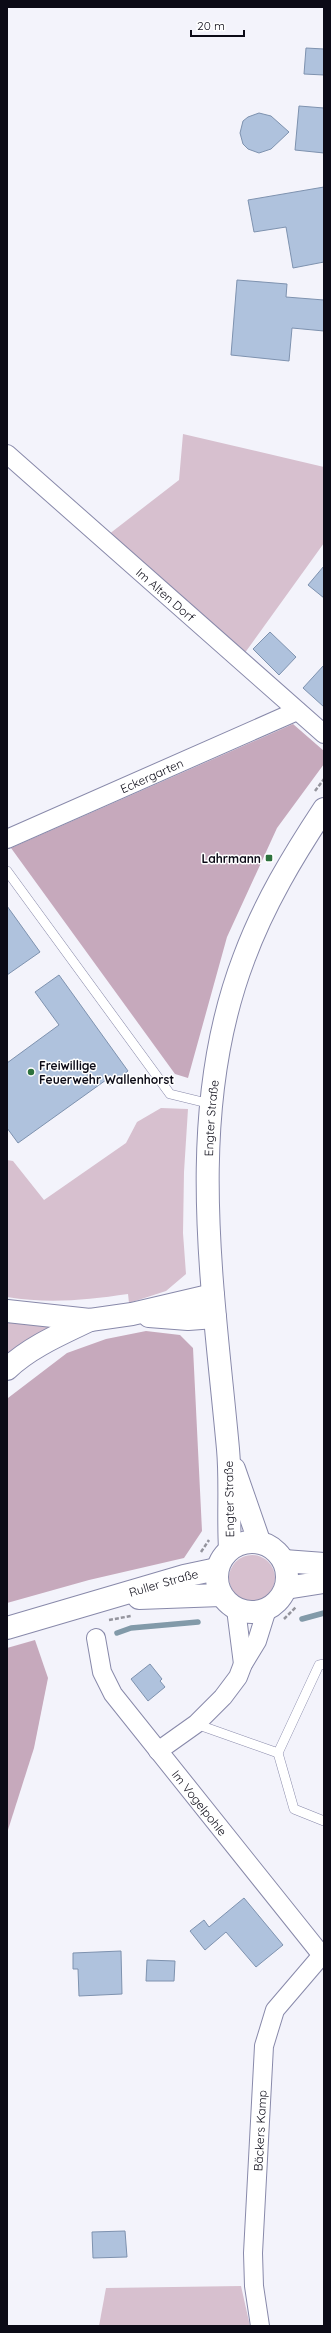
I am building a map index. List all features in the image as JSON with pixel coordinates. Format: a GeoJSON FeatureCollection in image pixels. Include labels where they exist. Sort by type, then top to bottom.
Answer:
{"type":"FeatureCollection","features":[{"type":"Feature","properties":{"kind":"main road","name":"Engter Straße"},"geometry":{"type":"LineString","coordinates":[[230,1549],[228,1450],[213,1295],[207,1156],[211,1104],[220,1048],[243,959],[261,916],[286,868],[324,809]]}},
{"type":"Feature","properties":{"kind":"main road"},"geometry":{"type":"LineString","coordinates":[[7,1311],[90,1320],[132,1314],[213,1295]]}},
{"type":"Feature","properties":{"kind":"main road"},"geometry":{"type":"LineString","coordinates":[[132,1314],[188,1319],[215,1317]]}},
{"type":"Feature","properties":{"kind":"main road"},"geometry":{"type":"LineString","coordinates":[[7,1369],[16,1360],[53,1338],[90,1320]]}},
{"type":"Feature","properties":{"kind":"main road","name":"Engter Straße"},"geometry":{"type":"LineString","coordinates":[[228,1450],[259,1541]]}},
{"type":"Feature","properties":{"kind":"main road"},"geometry":{"type":"LineString","coordinates":[[259,1541],[274,1548],[284,1561],[288,1574],[286,1588],[282,1597],[267,1609],[246,1612],[229,1602],[218,1587],[217,1569],[222,1558],[230,1549],[239,1543],[259,1541]]}},
{"type":"Feature","properties":{"kind":"main road"},"geometry":{"type":"LineString","coordinates":[[284,1561],[324,1564]]}},
{"type":"Feature","properties":{"kind":"main road","name":"Ruller Straße"},"geometry":{"type":"LineString","coordinates":[[7,1628],[110,1600],[184,1576],[217,1569]]}},
{"type":"Feature","properties":{"kind":"main road"},"geometry":{"type":"LineString","coordinates":[[286,1588],[324,1582]]}},
{"type":"Feature","properties":{"kind":"main road","name":"Ruller Straße"},"geometry":{"type":"LineString","coordinates":[[110,1600],[229,1602]]}},
{"type":"Feature","properties":{"kind":"street","name":"Im Alten Dorf"},"geometry":{"type":"LineString","coordinates":[[7,454],[104,538],[239,661],[324,734]]}},
{"type":"Feature","properties":{"kind":"street","name":"Eckergarten"},"geometry":{"type":"LineString","coordinates":[[7,839],[297,711]]}},
{"type":"Feature","properties":{"kind":"street"},"geometry":{"type":"LineString","coordinates":[[229,1602],[243,1664]]}},
{"type":"Feature","properties":{"kind":"street"},"geometry":{"type":"LineString","coordinates":[[158,1751],[196,1724],[223,1697],[238,1677],[243,1664],[257,1641],[267,1609]]}},
{"type":"Feature","properties":{"kind":"street","name":"Im Vogelpohle"},"geometry":{"type":"LineString","coordinates":[[96,1638],[102,1672],[113,1694],[323,1956]]}},
{"type":"Feature","properties":{"kind":"street","name":"Bäckers Kamp"},"geometry":{"type":"LineString","coordinates":[[260,2326],[254,2286],[253,2253],[264,2046],[275,2010],[323,1956]]}},
{"type":"Feature","properties":{"kind":"lane"},"geometry":{"type":"LineString","coordinates":[[7,871],[170,1094],[211,1104]]}},
{"type":"Feature","properties":{"kind":"lane"},"geometry":{"type":"LineString","coordinates":[[324,1664],[319,1665],[278,1753],[294,1809],[324,1821]]}},
{"type":"Feature","properties":{"kind":"lane"},"geometry":{"type":"LineString","coordinates":[[196,1724],[278,1753]]}},
{"type":"Feature","properties":{"kind":"shaded area"},"geometry":{"type":"Polygon","coordinates":[[[183,434],[324,467],[324,543],[239,661],[104,538],[179,480],[183,434]]]}},
{"type":"Feature","properties":{"kind":"shaded area"},"geometry":{"type":"Polygon","coordinates":[[[293,724],[324,751],[324,764],[277,828],[227,937],[188,1078],[175,1074],[11,848],[293,724]]]}},
{"type":"Feature","properties":{"kind":"shaded area"},"geometry":{"type":"Polygon","coordinates":[[[161,1108],[188,1109],[184,1172],[183,1233],[186,1274],[166,1291],[129,1303],[128,1294],[53,1301],[7,1297],[7,1160],[13,1161],[44,1200],[126,1143],[137,1122],[161,1108]]]}},
{"type":"Feature","properties":{"kind":"shaded area"},"geometry":{"type":"Polygon","coordinates":[[[7,1320],[63,1325],[7,1361],[7,1320]]]}},
{"type":"Feature","properties":{"kind":"shaded area"},"geometry":{"type":"Polygon","coordinates":[[[146,1331],[180,1335],[193,1348],[202,1531],[184,1558],[89,1580],[7,1603],[8,1398],[67,1353],[106,1339],[146,1331]]]}},
{"type":"Feature","properties":{"kind":"shaded area"},"geometry":{"type":"Polygon","coordinates":[[[252,1555],[265,1559],[271,1565],[275,1578],[271,1591],[265,1597],[252,1601],[239,1597],[233,1591],[229,1578],[233,1565],[239,1559],[252,1555]]]}},
{"type":"Feature","properties":{"kind":"shaded area"},"geometry":{"type":"Polygon","coordinates":[[[35,1640],[48,1678],[34,1748],[7,1833],[7,1648],[35,1640]]]}},
{"type":"Feature","properties":{"kind":"shaded area"},"geometry":{"type":"Polygon","coordinates":[[[241,2286],[250,2326],[99,2326],[106,2288],[241,2286]]]}},
{"type":"Feature","properties":{"kind":"building"},"geometry":{"type":"Polygon","coordinates":[[[306,48],[324,49],[324,75],[304,74],[306,48]]]}},
{"type":"Feature","properties":{"kind":"building"},"geometry":{"type":"Polygon","coordinates":[[[299,106],[324,108],[324,153],[295,150],[299,106]]]}},
{"type":"Feature","properties":{"kind":"building"},"geometry":{"type":"Polygon","coordinates":[[[259,113],[271,116],[289,132],[271,149],[259,153],[248,149],[243,144],[240,133],[243,121],[248,117],[259,113]]]}},
{"type":"Feature","properties":{"kind":"building"},"geometry":{"type":"Polygon","coordinates":[[[324,187],[324,262],[293,268],[286,227],[254,232],[248,200],[324,187]]]}},
{"type":"Feature","properties":{"kind":"building"},"geometry":{"type":"Polygon","coordinates":[[[237,280],[287,284],[286,297],[324,300],[324,331],[292,328],[289,361],[231,355],[237,280]]]}},
{"type":"Feature","properties":{"kind":"building"},"geometry":{"type":"Polygon","coordinates":[[[324,566],[324,598],[308,585],[324,566]]]}},
{"type":"Feature","properties":{"kind":"building"},"geometry":{"type":"Polygon","coordinates":[[[270,632],[296,657],[279,675],[253,649],[270,632]]]}},
{"type":"Feature","properties":{"kind":"building"},"geometry":{"type":"Polygon","coordinates":[[[324,665],[324,707],[303,688],[324,665]]]}},
{"type":"Feature","properties":{"kind":"building"},"geometry":{"type":"Polygon","coordinates":[[[7,906],[40,952],[7,975],[7,906]]]}},
{"type":"Feature","properties":{"kind":"building"},"geometry":{"type":"Polygon","coordinates":[[[59,975],[128,1071],[109,1085],[106,1080],[18,1143],[7,1128],[7,1063],[59,1025],[35,992],[59,975]]]}},
{"type":"Feature","properties":{"kind":"building"},"geometry":{"type":"Polygon","coordinates":[[[150,1664],[162,1679],[160,1681],[165,1687],[148,1701],[131,1679],[150,1664]]]}},
{"type":"Feature","properties":{"kind":"building"},"geometry":{"type":"Polygon","coordinates":[[[244,1898],[283,1945],[256,1967],[226,1932],[205,1950],[190,1931],[204,1920],[209,1927],[244,1898]]]}},
{"type":"Feature","properties":{"kind":"building"},"geometry":{"type":"Polygon","coordinates":[[[121,1951],[122,1994],[79,1996],[78,1969],[73,1969],[73,1953],[121,1951]]]}},
{"type":"Feature","properties":{"kind":"building"},"geometry":{"type":"Polygon","coordinates":[[[147,1960],[175,1961],[174,1981],[146,1981],[147,1960]]]}},
{"type":"Feature","properties":{"kind":"building"},"geometry":{"type":"Polygon","coordinates":[[[125,2231],[127,2257],[93,2258],[92,2232],[125,2231]]]}},
{"type":"Feature","properties":{"kind":"waterway"},"geometry":{"type":"LineString","coordinates":[[302,1619],[324,1613]]}},
{"type":"Feature","properties":{"kind":"waterway"},"geometry":{"type":"LineString","coordinates":[[117,1633],[131,1628],[198,1622]]}},
{"type":"Feature","properties":{"kind":"place","name":"Lahrmann"},"geometry":{"type":"Point","coordinates":[269,858]}},
{"type":"Feature","properties":{"kind":"place","name":"Freiwillige Feuerwehr Wallenhorst"},"geometry":{"type":"Point","coordinates":[31,1072]}}]}
